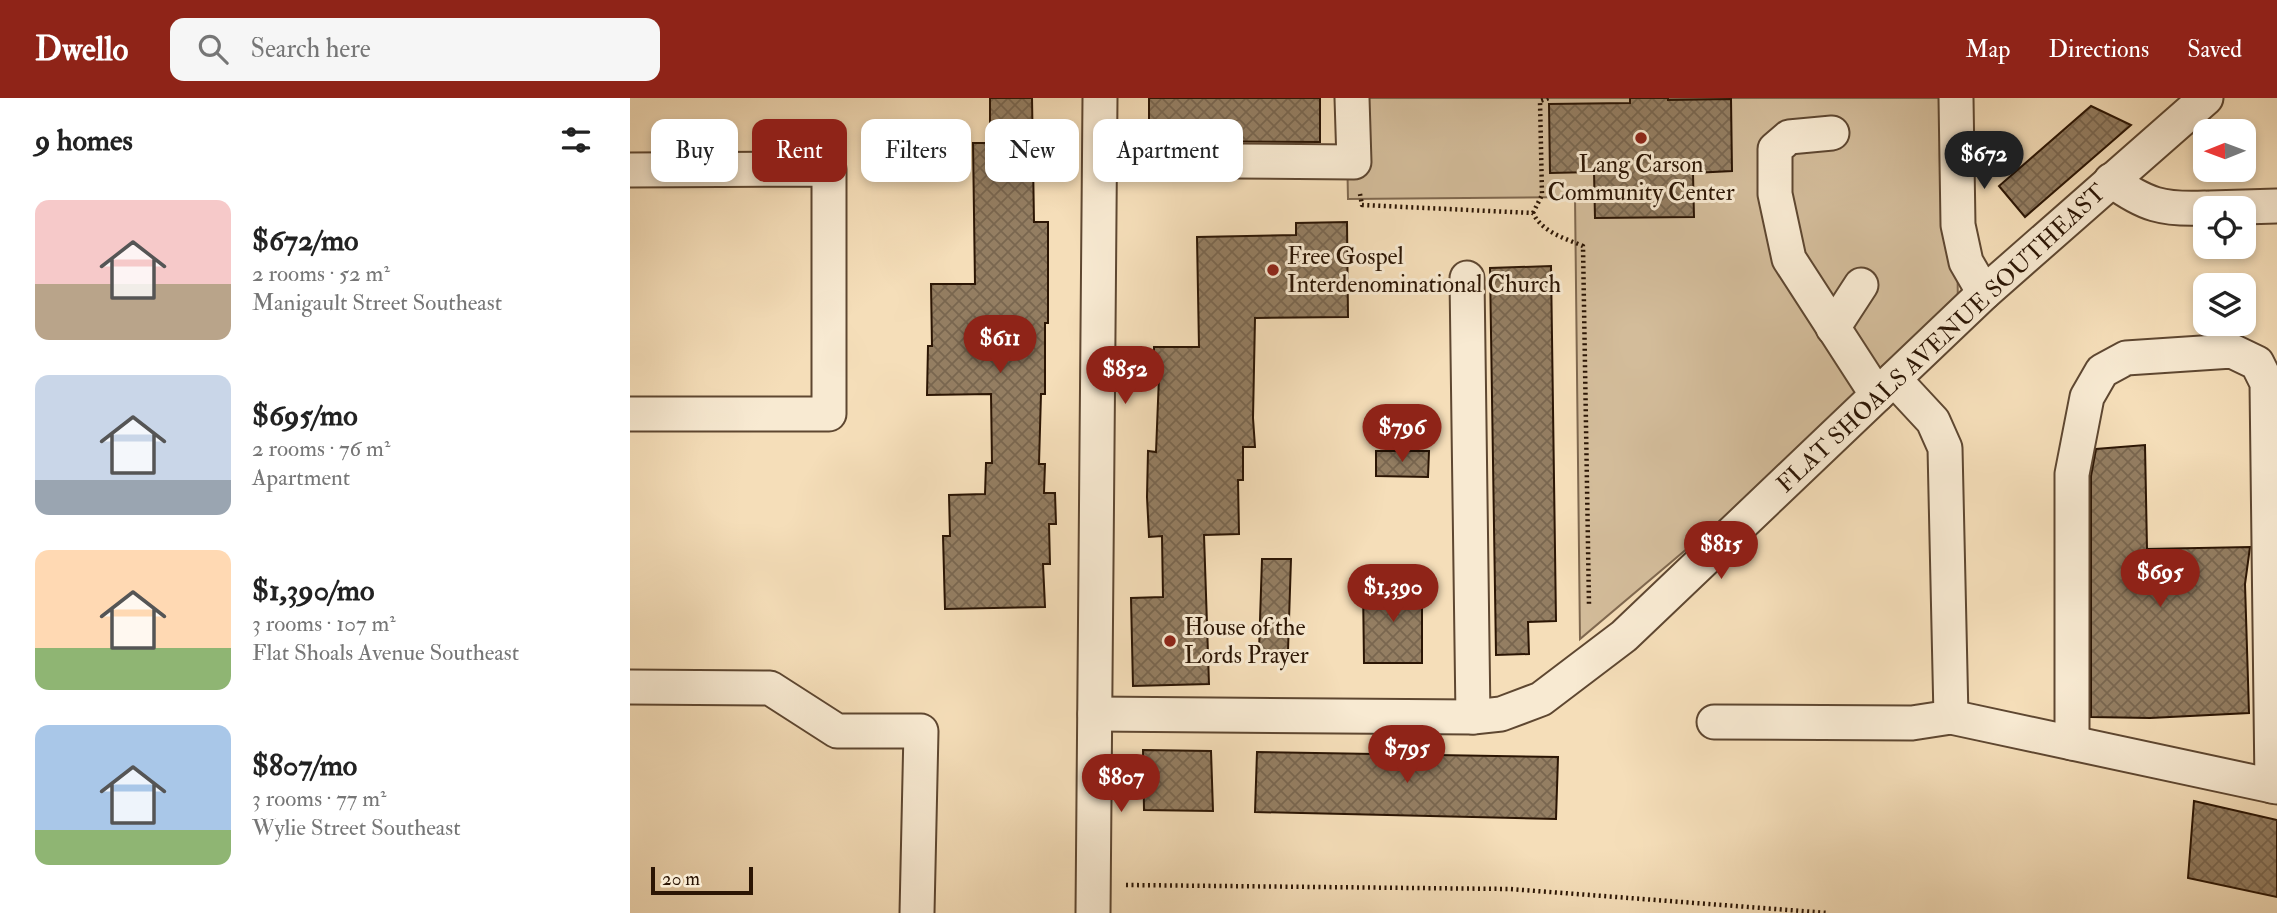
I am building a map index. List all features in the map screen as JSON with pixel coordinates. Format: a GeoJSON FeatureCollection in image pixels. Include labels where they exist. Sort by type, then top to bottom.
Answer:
{"type":"FeatureCollection","features":[{"type":"Feature","properties":{"kind":"street"},"geometry":{"type":"LineString","coordinates":[[1100,98],[1100,119]]}},
{"type":"Feature","properties":{"kind":"street"},"geometry":{"type":"LineString","coordinates":[[1243,161],[1354,162],[1352,98]]}},
{"type":"Feature","properties":{"kind":"street"},"geometry":{"type":"LineString","coordinates":[[1956,98],[1958,225],[1966,262],[1984,293]]}},
{"type":"Feature","properties":{"kind":"street","name":"FLAT SHOALS AVENUE SOUTHEAST"},"geometry":{"type":"LineString","coordinates":[[1095,714],[1473,717],[1501,714],[1541,699],[1624,636],[1984,293],[2206,98]]}},
{"type":"Feature","properties":{"kind":"street"},"geometry":{"type":"LineString","coordinates":[[1832,133],[1789,137],[1775,149],[1775,194],[1789,259],[1833,328],[1885,387],[1933,421],[1945,449],[1951,717]]}},
{"type":"Feature","properties":{"kind":"street"},"geometry":{"type":"LineString","coordinates":[[630,170],[829,169],[829,414],[630,414]]}},
{"type":"Feature","properties":{"kind":"street"},"geometry":{"type":"LineString","coordinates":[[2111,180],[2137,199],[2173,209],[2193,208]]}},
{"type":"Feature","properties":{"kind":"street"},"geometry":{"type":"LineString","coordinates":[[1093,913],[1100,182]]}},
{"type":"Feature","properties":{"kind":"street"},"geometry":{"type":"LineString","coordinates":[[2256,207],[2277,206]]}},
{"type":"Feature","properties":{"kind":"street"},"geometry":{"type":"LineString","coordinates":[[1467,278],[1473,717]]}},
{"type":"Feature","properties":{"kind":"street"},"geometry":{"type":"LineString","coordinates":[[1833,328],[1861,285]]}},
{"type":"Feature","properties":{"kind":"street"},"geometry":{"type":"LineString","coordinates":[[1714,722],[1912,723],[1951,717],[2072,743],[2274,786],[2267,383],[2257,363],[2232,351],[2126,358],[2102,371],[2087,397],[2072,474],[2072,743]]}},
{"type":"Feature","properties":{"kind":"street"},"geometry":{"type":"LineString","coordinates":[[630,687],[769,688],[837,730],[921,731],[917,913]]}},
{"type":"Feature","properties":{"kind":"path"},"geometry":{"type":"LineString","coordinates":[[1533,213],[1542,195],[1540,101],[1549,98]]}},
{"type":"Feature","properties":{"kind":"path"},"geometry":{"type":"LineString","coordinates":[[1354,162],[1362,205],[1533,213]]}},
{"type":"Feature","properties":{"kind":"path"},"geometry":{"type":"LineString","coordinates":[[1533,213],[1538,223],[1583,246],[1588,605]]}},
{"type":"Feature","properties":{"kind":"path"},"geometry":{"type":"LineString","coordinates":[[1120,885],[1510,889],[1828,913]]}},
{"type":"Feature","properties":{"kind":"shaded area"},"geometry":{"type":"Polygon","coordinates":[[[1346,98],[1956,98],[1958,320],[1580,639],[1575,197],[1348,199],[1346,98]]]}},
{"type":"Feature","properties":{"kind":"building"},"geometry":{"type":"Polygon","coordinates":[[[990,98],[1032,98],[1032,119],[990,119],[990,98]]]}},
{"type":"Feature","properties":{"kind":"building"},"geometry":{"type":"Polygon","coordinates":[[[1149,98],[1320,98],[1320,142],[1243,142],[1243,119],[1149,119],[1149,98]]]}},
{"type":"Feature","properties":{"kind":"building","name":"Lang Carson Community Center"},"geometry":{"type":"Polygon","coordinates":[[[1630,98],[1731,99],[1732,171],[1693,173],[1694,217],[1595,218],[1594,172],[1550,173],[1549,104],[1630,103],[1630,98]]]}},
{"type":"Feature","properties":{"kind":"building"},"geometry":{"type":"Polygon","coordinates":[[[2091,106],[2131,125],[2025,217],[1999,186],[2091,106]]]}},
{"type":"Feature","properties":{"kind":"building"},"geometry":{"type":"Polygon","coordinates":[[[973,143],[985,143],[985,182],[1033,182],[1034,222],[1048,222],[1048,323],[1045,323],[1045,394],[1041,394],[1039,464],[1045,464],[1044,493],[1055,493],[1056,524],[1049,524],[1050,564],[1043,564],[1045,607],[945,609],[943,536],[950,536],[949,495],[985,494],[986,463],[992,463],[991,394],[927,395],[928,346],[932,346],[931,284],[975,284],[973,143]]]}},
{"type":"Feature","properties":{"kind":"building"},"geometry":{"type":"Polygon","coordinates":[[[1347,222],[1348,317],[1255,318],[1255,447],[1243,447],[1243,480],[1238,480],[1239,534],[1204,535],[1209,684],[1133,686],[1131,598],[1163,597],[1162,536],[1149,537],[1147,497],[1148,451],[1156,452],[1159,376],[1154,376],[1154,347],[1199,347],[1197,237],[1296,235],[1296,223],[1347,222]]]}},
{"type":"Feature","properties":{"kind":"building"},"geometry":{"type":"Polygon","coordinates":[[[1551,266],[1556,621],[1528,622],[1529,654],[1496,655],[1490,268],[1551,266]]]}},
{"type":"Feature","properties":{"kind":"building"},"geometry":{"type":"Polygon","coordinates":[[[2145,445],[2147,549],[2250,547],[2245,584],[2249,713],[2150,718],[2091,717],[2091,476],[2096,449],[2145,445]]]}},
{"type":"Feature","properties":{"kind":"building"},"geometry":{"type":"Polygon","coordinates":[[[1376,451],[1429,451],[1428,477],[1376,476],[1376,451]]]}},
{"type":"Feature","properties":{"kind":"building"},"geometry":{"type":"Polygon","coordinates":[[[1262,559],[1291,559],[1288,651],[1259,651],[1262,559]]]}},
{"type":"Feature","properties":{"kind":"building"},"geometry":{"type":"Polygon","coordinates":[[[1363,586],[1422,586],[1422,663],[1364,663],[1363,586]]]}},
{"type":"Feature","properties":{"kind":"building"},"geometry":{"type":"Polygon","coordinates":[[[1143,750],[1211,751],[1213,811],[1144,810],[1143,750]]]}},
{"type":"Feature","properties":{"kind":"building"},"geometry":{"type":"Polygon","coordinates":[[[1257,752],[1558,757],[1556,819],[1255,812],[1257,752]]]}},
{"type":"Feature","properties":{"kind":"building"},"geometry":{"type":"Polygon","coordinates":[[[2194,801],[2277,820],[2277,897],[2188,878],[2194,801]]]}},
{"type":"Feature","properties":{"kind":"place","name":"Lang Carson Community Center"},"geometry":{"type":"Point","coordinates":[1641,138]}},
{"type":"Feature","properties":{"kind":"place","name":"Free Gospel Interdenominational Church"},"geometry":{"type":"Point","coordinates":[1273,270]}},
{"type":"Feature","properties":{"kind":"place","name":"House of the Lords Prayer"},"geometry":{"type":"Point","coordinates":[1170,641]}}]}
